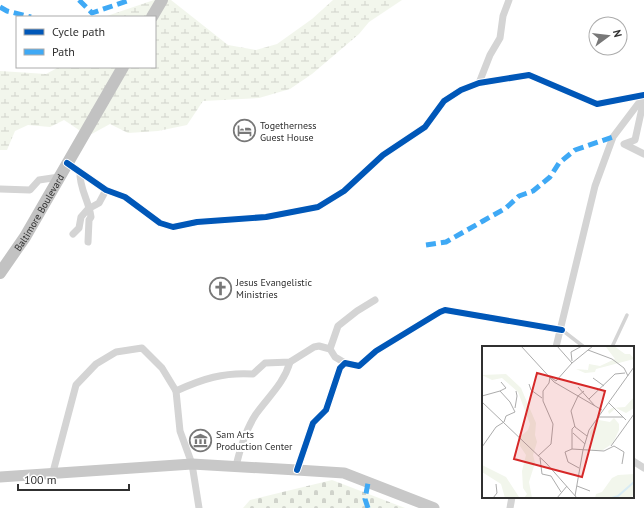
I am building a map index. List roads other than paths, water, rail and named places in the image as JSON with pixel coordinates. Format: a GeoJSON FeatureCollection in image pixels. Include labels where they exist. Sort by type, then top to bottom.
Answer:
{"type":"FeatureCollection","features":[{"type":"Feature","properties":{"kind":"highway"},"geometry":{"type":"LineString","coordinates":[[153,16],[162,0]]}},
{"type":"Feature","properties":{"kind":"highway","name":"Baltimore Boulevard"},"geometry":{"type":"LineString","coordinates":[[0,273],[25,236],[122,68]]}},
{"type":"Feature","properties":{"kind":"main road"},"geometry":{"type":"LineString","coordinates":[[0,477],[53,472],[192,464],[344,473],[434,508]]}},
{"type":"Feature","properties":{"kind":"street"},"geometry":{"type":"LineString","coordinates":[[480,83],[490,55],[500,38],[503,16],[509,0]]}},
{"type":"Feature","properties":{"kind":"street"},"geometry":{"type":"LineString","coordinates":[[67,163],[106,190],[124,197],[160,223],[173,227],[197,222],[266,217],[318,207],[344,191],[383,156],[425,127],[444,101],[461,90],[480,83],[529,75],[597,104],[644,97]]}},
{"type":"Feature","properties":{"kind":"street"},"geometry":{"type":"LineString","coordinates":[[644,97],[635,140],[624,144],[644,154]]}},
{"type":"Feature","properties":{"kind":"street"},"geometry":{"type":"LineString","coordinates":[[556,346],[562,330],[595,186],[613,137],[644,97]]}},
{"type":"Feature","properties":{"kind":"street"},"geometry":{"type":"LineString","coordinates":[[80,172],[80,182],[90,208],[91,217],[89,220],[88,242]]}},
{"type":"Feature","properties":{"kind":"street"},"geometry":{"type":"LineString","coordinates":[[0,189],[30,190],[39,180],[59,177]]}},
{"type":"Feature","properties":{"kind":"street"},"geometry":{"type":"LineString","coordinates":[[73,234],[79,228],[81,217],[90,208],[99,203],[106,190]]}},
{"type":"Feature","properties":{"kind":"street"},"geometry":{"type":"LineString","coordinates":[[330,349],[338,326],[357,311],[376,300]]}},
{"type":"Feature","properties":{"kind":"street"},"geometry":{"type":"LineString","coordinates":[[176,391],[206,378],[240,373],[252,374],[265,363],[290,362],[314,347],[319,346],[330,349],[335,357],[345,362],[359,366],[376,351],[445,310],[562,330]]}},
{"type":"Feature","properties":{"kind":"street"},"geometry":{"type":"LineString","coordinates":[[53,472],[76,385],[96,364],[116,352],[142,348],[162,368],[176,391],[180,431],[192,464],[199,508]]}},
{"type":"Feature","properties":{"kind":"street"},"geometry":{"type":"LineString","coordinates":[[236,466],[249,428],[256,415],[286,375],[290,362]]}},
{"type":"Feature","properties":{"kind":"street"},"geometry":{"type":"LineString","coordinates":[[297,470],[313,423],[326,410],[340,368],[345,362]]}},
{"type":"Feature","properties":{"kind":"street"},"geometry":{"type":"LineString","coordinates":[[634,462],[644,468]]}},
{"type":"Feature","properties":{"kind":"street"},"geometry":{"type":"LineString","coordinates":[[510,508],[512,498]]}},
{"type":"Feature","properties":{"kind":"lane"},"geometry":{"type":"LineString","coordinates":[[612,346],[627,315]]}},
{"type":"Feature","properties":{"kind":"lane"},"geometry":{"type":"LineString","coordinates":[[562,330],[583,346]]}},
{"type":"Feature","properties":{"kind":"place","name":"Togetherness Guest House"},"geometry":{"type":"Point","coordinates":[245,131]}},
{"type":"Feature","properties":{"kind":"place","name":"Jesus Evangelistic Ministries"},"geometry":{"type":"Point","coordinates":[221,288]}},
{"type":"Feature","properties":{"kind":"place","name":"Sam Arts Production Center"},"geometry":{"type":"Point","coordinates":[201,440]}}]}
